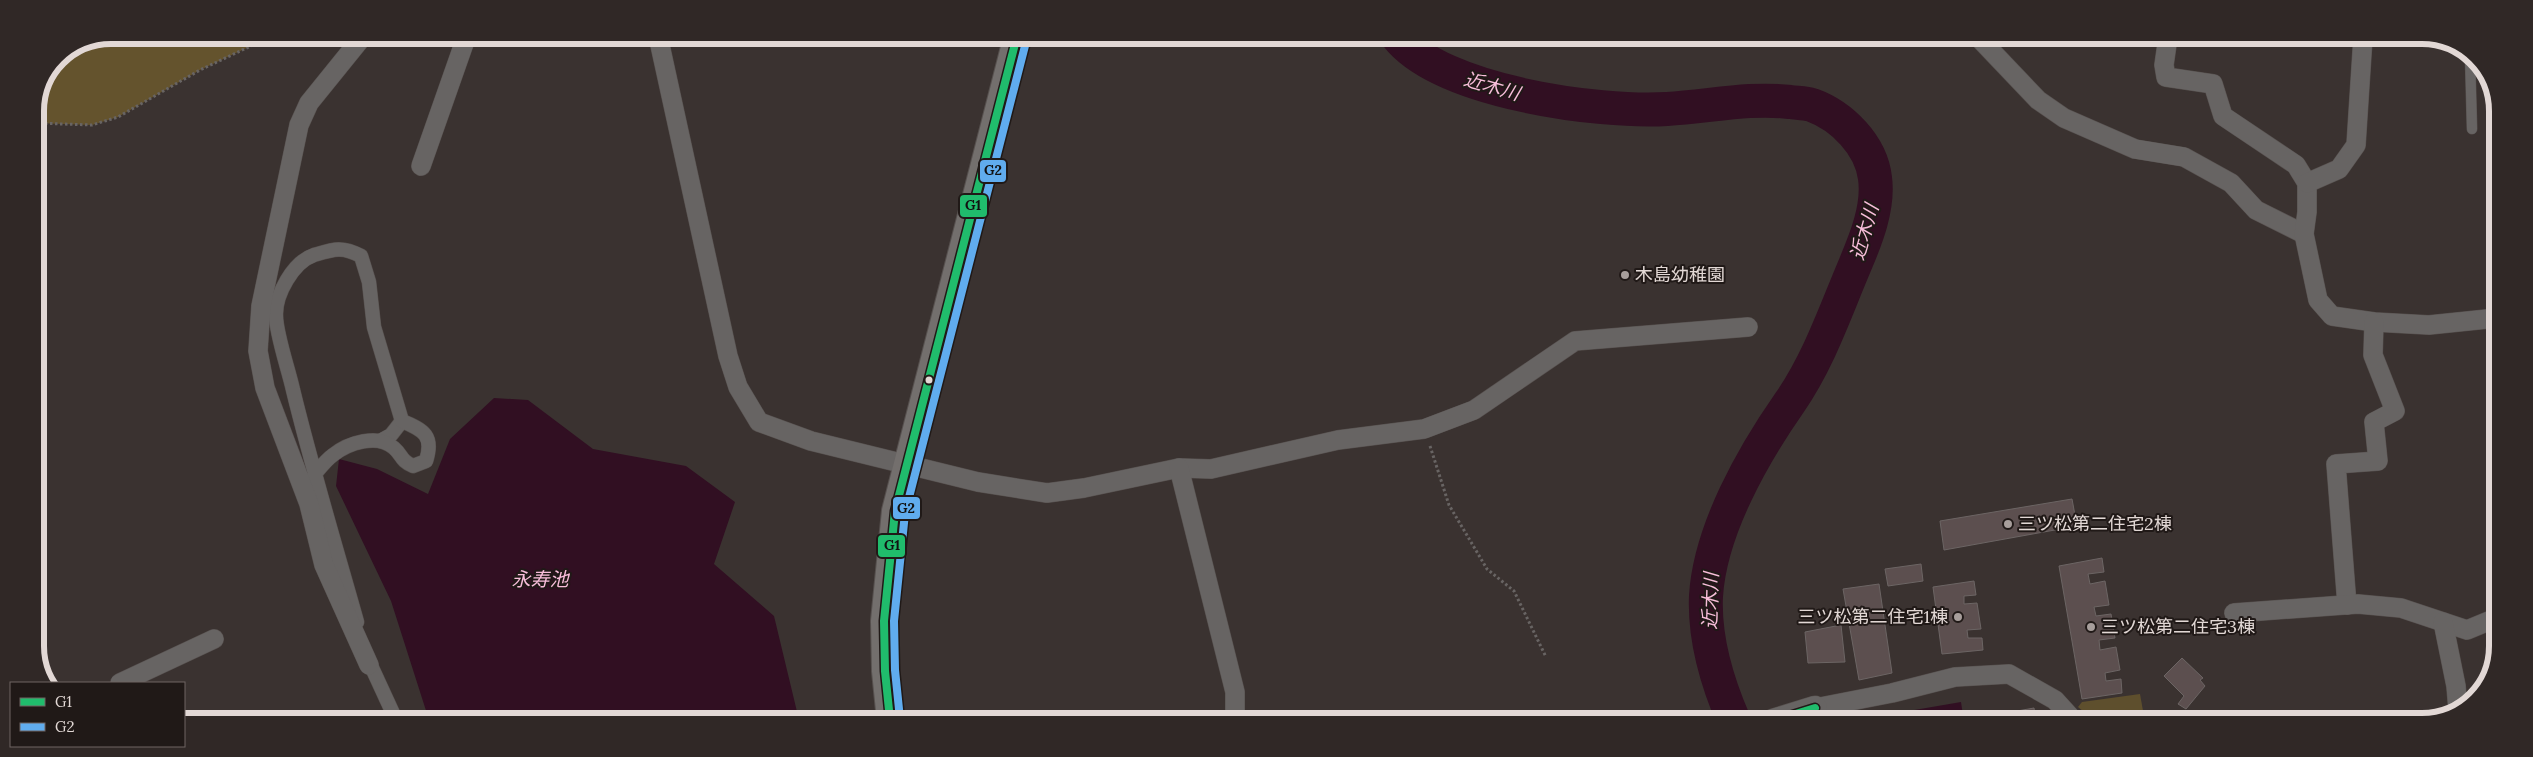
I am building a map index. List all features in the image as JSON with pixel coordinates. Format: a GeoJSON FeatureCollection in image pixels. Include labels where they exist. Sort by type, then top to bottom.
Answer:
{"type":"FeatureCollection","features":[{"type":"Feature","properties":{"kind":"main road"},"geometry":{"type":"LineString","coordinates":[[889,713],[885,671],[886,586],[895,511],[1015,44]]}},
{"type":"Feature","properties":{"kind":"street"},"geometry":{"type":"LineString","coordinates":[[357,44],[309,103],[299,125],[261,306],[258,352],[265,388],[309,504],[324,565],[393,713]]}},
{"type":"Feature","properties":{"kind":"street"},"geometry":{"type":"LineString","coordinates":[[420,166],[464,44]]}},
{"type":"Feature","properties":{"kind":"street"},"geometry":{"type":"LineString","coordinates":[[660,44],[728,356],[738,387],[759,422],[811,441],[978,482],[1047,493],[1084,488],[1179,468],[1211,469],[1338,440],[1424,429],[1474,410],[1575,341],[1748,326]]}},
{"type":"Feature","properties":{"kind":"street"},"geometry":{"type":"LineString","coordinates":[[1985,44],[2038,100],[2064,118],[2135,149],[2184,157],[2231,183],[2256,210],[2304,234]]}},
{"type":"Feature","properties":{"kind":"street"},"geometry":{"type":"LineString","coordinates":[[2167,44],[2164,65],[2166,77],[2214,84],[2222,116],[2296,165],[2307,183],[2307,212],[2304,234],[2318,300],[2332,316],[2374,322],[2429,325],[2489,319]]}},
{"type":"Feature","properties":{"kind":"street"},"geometry":{"type":"LineString","coordinates":[[2307,183],[2339,170],[2356,145],[2363,44]]}},
{"type":"Feature","properties":{"kind":"street"},"geometry":{"type":"LineString","coordinates":[[369,665],[314,474],[276,317],[280,291],[291,275],[310,256],[333,249],[348,249],[361,256],[369,282],[374,327],[402,421]]}},
{"type":"Feature","properties":{"kind":"street"},"geometry":{"type":"LineString","coordinates":[[2347,605],[2336,464],[2378,461],[2374,422],[2395,411],[2373,354],[2374,322]]}},
{"type":"Feature","properties":{"kind":"street"},"geometry":{"type":"LineString","coordinates":[[314,474],[333,454],[356,442],[380,441],[391,436],[402,421]]}},
{"type":"Feature","properties":{"kind":"street"},"geometry":{"type":"LineString","coordinates":[[380,441],[394,448],[403,462],[413,466],[426,461],[429,450],[428,438],[419,428],[402,421]]}},
{"type":"Feature","properties":{"kind":"street"},"geometry":{"type":"LineString","coordinates":[[1179,468],[1234,692],[1235,713]]}},
{"type":"Feature","properties":{"kind":"street"},"geometry":{"type":"LineString","coordinates":[[2234,613],[2347,605],[2401,608],[2467,630],[2489,621]]}},
{"type":"Feature","properties":{"kind":"street"},"geometry":{"type":"LineString","coordinates":[[2443,622],[2456,686],[2457,703]]}},
{"type":"Feature","properties":{"kind":"street"},"geometry":{"type":"LineString","coordinates":[[122,682],[214,639]]}},
{"type":"Feature","properties":{"kind":"street"},"geometry":{"type":"LineString","coordinates":[[1822,713],[1955,677],[2009,674],[2055,700],[2067,713]]}},
{"type":"Feature","properties":{"kind":"lane"},"geometry":{"type":"LineString","coordinates":[[2470,65],[2472,129]]}},
{"type":"Feature","properties":{"kind":"path"},"geometry":{"type":"LineString","coordinates":[[44,123],[92,125],[118,117],[200,70],[255,44]]}},
{"type":"Feature","properties":{"kind":"path"},"geometry":{"type":"LineString","coordinates":[[1424,429],[1449,505],[1487,569],[1514,591],[1546,657]]}},
{"type":"Feature","properties":{"kind":"shaded area"},"geometry":{"type":"Polygon","coordinates":[[[111,44],[255,44],[200,70],[118,117],[92,125],[44,123],[45,98],[55,74],[63,63],[85,49],[111,44]]]}},
{"type":"Feature","properties":{"kind":"shaded area"},"geometry":{"type":"Polygon","coordinates":[[[2140,694],[2143,713],[2085,713],[2078,707],[2082,702],[2140,694]]]}},
{"type":"Feature","properties":{"kind":"water","name":"永寿池"},"geometry":{"type":"Polygon","coordinates":[[[494,398],[528,400],[593,449],[686,466],[735,502],[714,564],[774,616],[797,713],[427,713],[391,601],[336,486],[339,459],[377,469],[428,494],[450,439],[494,398]]]}},
{"type":"Feature","properties":{"kind":"water"},"geometry":{"type":"Polygon","coordinates":[[[1961,702],[1963,713],[1897,713],[1961,702]]]}},
{"type":"Feature","properties":{"kind":"building","name":"三ツ松第二住宅2棟"},"geometry":{"type":"Polygon","coordinates":[[[2072,499],[2077,526],[1944,550],[1940,521],[2072,499]]]}},
{"type":"Feature","properties":{"kind":"building","name":"三ツ松第二住宅3棟"},"geometry":{"type":"Polygon","coordinates":[[[2102,558],[2104,572],[2088,574],[2090,584],[2105,581],[2109,605],[2094,607],[2096,616],[2111,614],[2115,638],[2099,640],[2100,650],[2116,647],[2120,670],[2105,673],[2106,681],[2121,679],[2122,693],[2082,699],[2059,566],[2102,558]]]}},
{"type":"Feature","properties":{"kind":"building"},"geometry":{"type":"Polygon","coordinates":[[[1921,564],[1923,581],[1888,586],[1885,569],[1921,564]]]}},
{"type":"Feature","properties":{"kind":"building","name":"三ツ松第二住宅1棟"},"geometry":{"type":"Polygon","coordinates":[[[1974,581],[1976,595],[1964,596],[1964,604],[1977,603],[1981,629],[1967,630],[1968,638],[1982,638],[1983,650],[1942,654],[1933,587],[1974,581]]]}},
{"type":"Feature","properties":{"kind":"building"},"geometry":{"type":"Polygon","coordinates":[[[1879,584],[1892,673],[1859,680],[1843,589],[1879,584]]]}},
{"type":"Feature","properties":{"kind":"building"},"geometry":{"type":"Polygon","coordinates":[[[1841,625],[1845,662],[1808,663],[1805,632],[1841,625]]]}},
{"type":"Feature","properties":{"kind":"building"},"geometry":{"type":"Polygon","coordinates":[[[2182,658],[2203,678],[2200,680],[2205,686],[2186,709],[2178,704],[2184,696],[2164,676],[2182,658]]]}},
{"type":"Feature","properties":{"kind":"building"},"geometry":{"type":"Polygon","coordinates":[[[2034,708],[2035,713],[2006,713],[2034,708]]]}},
{"type":"Feature","properties":{"kind":"waterway","name":"近木川"},"geometry":{"type":"LineString","coordinates":[[1406,44],[1418,55],[1448,72],[1484,85],[1523,95],[1563,102],[1637,109],[1667,109],[1759,101],[1804,103],[1834,116],[1853,133],[1868,154],[1876,189],[1871,223],[1863,245],[1810,369],[1762,445],[1736,494],[1716,545],[1709,571],[1706,596],[1709,645],[1717,676],[1731,713]]}},
{"type":"Feature","properties":{"kind":"transit line","name":"G1"},"geometry":{"type":"LineString","coordinates":[[889,713],[885,671],[884,621],[895,511],[1015,44]]}},
{"type":"Feature","properties":{"kind":"transit line","name":"G2"},"geometry":{"type":"LineString","coordinates":[[899,713],[895,670],[894,621],[905,513],[1025,44]]}},
{"type":"Feature","properties":{"kind":"transit line","name":"G1"},"geometry":{"type":"LineString","coordinates":[[1799,713],[1815,708]]}},
{"type":"Feature","properties":{"kind":"place","name":"木島幼稚園"},"geometry":{"type":"Point","coordinates":[1625,275]}},
{"type":"Feature","properties":{"kind":"place","name":"三ツ松第二住宅2棟"},"geometry":{"type":"Point","coordinates":[2008,524]}},
{"type":"Feature","properties":{"kind":"place","name":"三ツ松第二住宅1棟"},"geometry":{"type":"Point","coordinates":[1958,617]}},
{"type":"Feature","properties":{"kind":"place","name":"三ツ松第二住宅3棟"},"geometry":{"type":"Point","coordinates":[2091,627]}}]}
